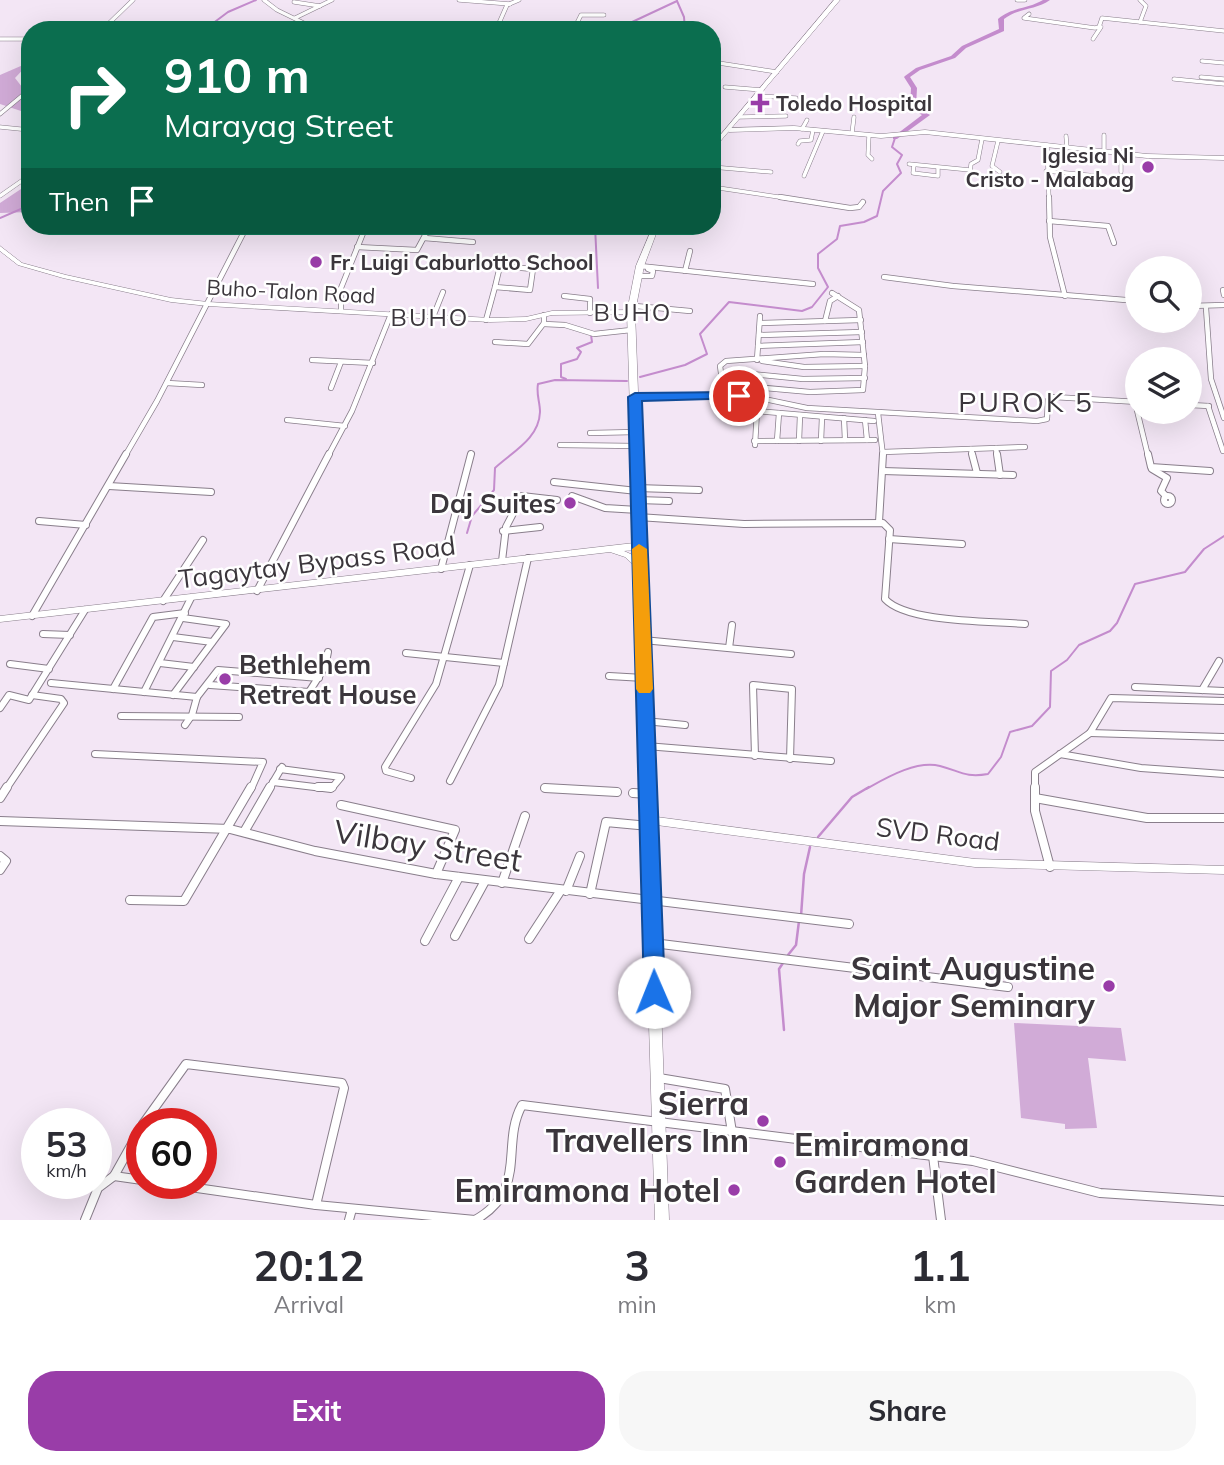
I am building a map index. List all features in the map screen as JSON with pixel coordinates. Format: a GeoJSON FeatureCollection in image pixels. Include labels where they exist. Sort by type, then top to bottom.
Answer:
{"type":"FeatureCollection","features":[{"type":"Feature","properties":{"kind":"main road"},"geometry":{"type":"LineString","coordinates":[[721,139],[837,0]]}},
{"type":"Feature","properties":{"kind":"main road"},"geometry":{"type":"LineString","coordinates":[[634,349],[631,330],[635,289],[653,235]]}},
{"type":"Feature","properties":{"kind":"main road"},"geometry":{"type":"LineString","coordinates":[[633,309],[662,1220]]}},
{"type":"Feature","properties":{"kind":"main road","name":"Tagaytay Bypass Road"},"geometry":{"type":"LineString","coordinates":[[0,620],[639,546]]}},
{"type":"Feature","properties":{"kind":"main road"},"geometry":{"type":"LineString","coordinates":[[603,550],[628,555],[640,565]]}},
{"type":"Feature","properties":{"kind":"street"},"geometry":{"type":"LineString","coordinates":[[113,21],[133,0]]}},
{"type":"Feature","properties":{"kind":"street"},"geometry":{"type":"LineString","coordinates":[[264,0],[278,12],[301,21]]}},
{"type":"Feature","properties":{"kind":"street"},"geometry":{"type":"LineString","coordinates":[[295,18],[332,0]]}},
{"type":"Feature","properties":{"kind":"street"},"geometry":{"type":"LineString","coordinates":[[459,0],[510,4]]}},
{"type":"Feature","properties":{"kind":"street"},"geometry":{"type":"LineString","coordinates":[[500,21],[505,9],[519,0]]}},
{"type":"Feature","properties":{"kind":"street"},"geometry":{"type":"LineString","coordinates":[[1017,0],[1025,0]]}},
{"type":"Feature","properties":{"kind":"street"},"geometry":{"type":"LineString","coordinates":[[1140,0],[1146,6],[1140,22]]}},
{"type":"Feature","properties":{"kind":"street"},"geometry":{"type":"LineString","coordinates":[[294,2],[321,7]]}},
{"type":"Feature","properties":{"kind":"street"},"geometry":{"type":"LineString","coordinates":[[1029,13],[1024,18],[1095,27],[1105,19],[1224,31]]}},
{"type":"Feature","properties":{"kind":"street"},"geometry":{"type":"LineString","coordinates":[[578,21],[581,15],[604,15]]}},
{"type":"Feature","properties":{"kind":"street"},"geometry":{"type":"LineString","coordinates":[[1093,39],[1105,19]]}},
{"type":"Feature","properties":{"kind":"street"},"geometry":{"type":"LineString","coordinates":[[0,39],[21,39]]}},
{"type":"Feature","properties":{"kind":"street"},"geometry":{"type":"LineString","coordinates":[[1202,61],[1224,63]]}},
{"type":"Feature","properties":{"kind":"street"},"geometry":{"type":"LineString","coordinates":[[721,63],[777,72]]}},
{"type":"Feature","properties":{"kind":"street"},"geometry":{"type":"LineString","coordinates":[[1201,77],[1224,81]]}},
{"type":"Feature","properties":{"kind":"street"},"geometry":{"type":"LineString","coordinates":[[1174,79],[1224,81]]}},
{"type":"Feature","properties":{"kind":"street"},"geometry":{"type":"LineString","coordinates":[[725,87],[796,98]]}},
{"type":"Feature","properties":{"kind":"street"},"geometry":{"type":"LineString","coordinates":[[0,114],[21,96]]}},
{"type":"Feature","properties":{"kind":"street"},"geometry":{"type":"LineString","coordinates":[[739,117],[786,116]]}},
{"type":"Feature","properties":{"kind":"street"},"geometry":{"type":"LineString","coordinates":[[852,133],[854,117]]}},
{"type":"Feature","properties":{"kind":"street"},"geometry":{"type":"LineString","coordinates":[[802,128],[807,120]]}},
{"type":"Feature","properties":{"kind":"street"},"geometry":{"type":"LineString","coordinates":[[0,127],[21,129]]}},
{"type":"Feature","properties":{"kind":"street"},"geometry":{"type":"LineString","coordinates":[[729,130],[802,128],[869,135],[933,132],[1176,158],[1224,158]]}},
{"type":"Feature","properties":{"kind":"street"},"geometry":{"type":"LineString","coordinates":[[797,144],[811,140],[813,130]]}},
{"type":"Feature","properties":{"kind":"street"},"geometry":{"type":"LineString","coordinates":[[804,176],[823,131]]}},
{"type":"Feature","properties":{"kind":"street"},"geometry":{"type":"LineString","coordinates":[[869,135],[868,155],[872,159]]}},
{"type":"Feature","properties":{"kind":"street"},"geometry":{"type":"LineString","coordinates":[[1104,135],[1104,151]]}},
{"type":"Feature","properties":{"kind":"street"},"geometry":{"type":"LineString","coordinates":[[1066,136],[1067,148]]}},
{"type":"Feature","properties":{"kind":"street"},"geometry":{"type":"LineString","coordinates":[[969,182],[971,163],[978,160],[982,139]]}},
{"type":"Feature","properties":{"kind":"street"},"geometry":{"type":"LineString","coordinates":[[998,141],[992,166],[1000,172]]}},
{"type":"Feature","properties":{"kind":"street"},"geometry":{"type":"LineString","coordinates":[[1047,145],[1051,249],[1065,296]]}},
{"type":"Feature","properties":{"kind":"street"},"geometry":{"type":"LineString","coordinates":[[1121,153],[1121,172]]}},
{"type":"Feature","properties":{"kind":"street"},"geometry":{"type":"LineString","coordinates":[[938,168],[938,176],[918,174],[913,173],[911,165],[970,170]]}},
{"type":"Feature","properties":{"kind":"street"},"geometry":{"type":"LineString","coordinates":[[721,168],[771,172]]}},
{"type":"Feature","properties":{"kind":"street"},"geometry":{"type":"LineString","coordinates":[[1046,171],[1097,176]]}},
{"type":"Feature","properties":{"kind":"street"},"geometry":{"type":"LineString","coordinates":[[0,196],[21,181]]}},
{"type":"Feature","properties":{"kind":"street"},"geometry":{"type":"LineString","coordinates":[[721,188],[850,208],[859,207],[863,202]]}},
{"type":"Feature","properties":{"kind":"street"},"geometry":{"type":"LineString","coordinates":[[1049,221],[1108,226],[1114,243]]}},
{"type":"Feature","properties":{"kind":"street"},"geometry":{"type":"LineString","coordinates":[[32,616],[167,383],[242,235]]}},
{"type":"Feature","properties":{"kind":"street"},"geometry":{"type":"LineString","coordinates":[[341,311],[341,288],[362,235]]}},
{"type":"Feature","properties":{"kind":"street"},"geometry":{"type":"LineString","coordinates":[[357,247],[416,250],[426,235]]}},
{"type":"Feature","properties":{"kind":"street"},"geometry":{"type":"LineString","coordinates":[[424,238],[473,242]]}},
{"type":"Feature","properties":{"kind":"street","name":"Buho-Talon Road"},"geometry":{"type":"LineString","coordinates":[[0,248],[20,264],[65,277],[171,300],[208,304],[486,320],[544,319],[633,309]]}},
{"type":"Feature","properties":{"kind":"street"},"geometry":{"type":"LineString","coordinates":[[685,271],[690,251]]}},
{"type":"Feature","properties":{"kind":"street"},"geometry":{"type":"LineString","coordinates":[[486,320],[494,287],[500,266],[533,268],[530,290],[494,287]]}},
{"type":"Feature","properties":{"kind":"street"},"geometry":{"type":"LineString","coordinates":[[639,270],[685,271],[813,284]]}},
{"type":"Feature","properties":{"kind":"street"},"geometry":{"type":"LineString","coordinates":[[884,278],[1125,300]]}},
{"type":"Feature","properties":{"kind":"street"},"geometry":{"type":"LineString","coordinates":[[433,317],[443,292]]}},
{"type":"Feature","properties":{"kind":"street"},"geometry":{"type":"LineString","coordinates":[[733,385],[800,391],[859,391],[865,388],[859,310],[835,294],[830,301],[825,321]]}},
{"type":"Feature","properties":{"kind":"street"},"geometry":{"type":"LineString","coordinates":[[564,296],[590,299],[590,313]]}},
{"type":"Feature","properties":{"kind":"street"},"geometry":{"type":"LineString","coordinates":[[846,320],[849,302]]}},
{"type":"Feature","properties":{"kind":"street"},"geometry":{"type":"LineString","coordinates":[[1202,308],[1224,305]]}},
{"type":"Feature","properties":{"kind":"street"},"geometry":{"type":"LineString","coordinates":[[1206,308],[1211,373],[1218,407],[1224,418]]}},
{"type":"Feature","properties":{"kind":"street"},"geometry":{"type":"LineString","coordinates":[[633,309],[690,311]]}},
{"type":"Feature","properties":{"kind":"street"},"geometry":{"type":"LineString","coordinates":[[257,591],[345,426],[391,314]]}},
{"type":"Feature","properties":{"kind":"street"},"geometry":{"type":"LineString","coordinates":[[757,360],[760,316]]}},
{"type":"Feature","properties":{"kind":"street"},"geometry":{"type":"LineString","coordinates":[[495,342],[528,344],[544,319],[594,334],[631,330]]}},
{"type":"Feature","properties":{"kind":"street"},"geometry":{"type":"LineString","coordinates":[[760,323],[861,320]]}},
{"type":"Feature","properties":{"kind":"street"},"geometry":{"type":"LineString","coordinates":[[759,335],[862,332]]}},
{"type":"Feature","properties":{"kind":"street"},"geometry":{"type":"LineString","coordinates":[[758,346],[863,342]]}},
{"type":"Feature","properties":{"kind":"street"},"geometry":{"type":"LineString","coordinates":[[724,394],[721,364],[741,360],[864,355]]}},
{"type":"Feature","properties":{"kind":"street"},"geometry":{"type":"LineString","coordinates":[[313,360],[373,363]]}},
{"type":"Feature","properties":{"kind":"street"},"geometry":{"type":"LineString","coordinates":[[741,360],[743,385]]}},
{"type":"Feature","properties":{"kind":"street"},"geometry":{"type":"LineString","coordinates":[[757,360],[804,367],[865,366]]}},
{"type":"Feature","properties":{"kind":"street"},"geometry":{"type":"LineString","coordinates":[[331,388],[341,362]]}},
{"type":"Feature","properties":{"kind":"street"},"geometry":{"type":"LineString","coordinates":[[742,373],[803,379],[865,378]]}},
{"type":"Feature","properties":{"kind":"street"},"geometry":{"type":"LineString","coordinates":[[167,383],[202,384]]}},
{"type":"Feature","properties":{"kind":"street"},"geometry":{"type":"LineString","coordinates":[[716,394],[716,387],[721,384]]}},
{"type":"Feature","properties":{"kind":"street"},"geometry":{"type":"LineString","coordinates":[[635,397],[724,394],[798,407],[1043,421],[1048,416],[1048,400],[1054,397],[1125,401]]}},
{"type":"Feature","properties":{"kind":"street"},"geometry":{"type":"LineString","coordinates":[[758,398],[761,407],[757,411],[755,443],[871,440],[865,420]]}},
{"type":"Feature","properties":{"kind":"street"},"geometry":{"type":"LineString","coordinates":[[1202,406],[1218,407]]}},
{"type":"Feature","properties":{"kind":"street"},"geometry":{"type":"LineString","coordinates":[[1208,406],[1223,451]]}},
{"type":"Feature","properties":{"kind":"street"},"geometry":{"type":"LineString","coordinates":[[757,411],[874,421]]}},
{"type":"Feature","properties":{"kind":"street"},"geometry":{"type":"LineString","coordinates":[[878,413],[883,452],[879,522]]}},
{"type":"Feature","properties":{"kind":"street"},"geometry":{"type":"LineString","coordinates":[[777,442],[779,414]]}},
{"type":"Feature","properties":{"kind":"street"},"geometry":{"type":"LineString","coordinates":[[799,441],[800,415]]}},
{"type":"Feature","properties":{"kind":"street"},"geometry":{"type":"LineString","coordinates":[[821,441],[822,416]]}},
{"type":"Feature","properties":{"kind":"street"},"geometry":{"type":"LineString","coordinates":[[844,418],[845,440]]}},
{"type":"Feature","properties":{"kind":"street"},"geometry":{"type":"LineString","coordinates":[[287,420],[345,426]]}},
{"type":"Feature","properties":{"kind":"street"},"geometry":{"type":"LineString","coordinates":[[1141,424],[1151,467],[1167,478],[1161,491],[1166,496]]}},
{"type":"Feature","properties":{"kind":"street"},"geometry":{"type":"LineString","coordinates":[[590,433],[636,432]]}},
{"type":"Feature","properties":{"kind":"street"},"geometry":{"type":"LineString","coordinates":[[560,445],[636,446]]}},
{"type":"Feature","properties":{"kind":"street"},"geometry":{"type":"LineString","coordinates":[[883,452],[1025,447]]}},
{"type":"Feature","properties":{"kind":"street"},"geometry":{"type":"LineString","coordinates":[[996,448],[1000,475]]}},
{"type":"Feature","properties":{"kind":"street"},"geometry":{"type":"LineString","coordinates":[[971,449],[977,473]]}},
{"type":"Feature","properties":{"kind":"street"},"geometry":{"type":"LineString","coordinates":[[441,569],[471,454]]}},
{"type":"Feature","properties":{"kind":"street"},"geometry":{"type":"LineString","coordinates":[[1151,467],[1210,471]]}},
{"type":"Feature","properties":{"kind":"street"},"geometry":{"type":"LineString","coordinates":[[883,471],[1013,475]]}},
{"type":"Feature","properties":{"kind":"street"},"geometry":{"type":"LineString","coordinates":[[554,482],[744,524],[879,522],[888,525],[885,599],[890,606],[917,615],[1025,624]]}},
{"type":"Feature","properties":{"kind":"street"},"geometry":{"type":"LineString","coordinates":[[109,486],[211,492]]}},
{"type":"Feature","properties":{"kind":"street"},"geometry":{"type":"LineString","coordinates":[[572,496],[605,508],[699,490]]}},
{"type":"Feature","properties":{"kind":"street"},"geometry":{"type":"LineString","coordinates":[[502,561],[503,531],[508,515],[522,496],[556,500]]}},
{"type":"Feature","properties":{"kind":"street"},"geometry":{"type":"LineString","coordinates":[[638,501],[669,501]]}},
{"type":"Feature","properties":{"kind":"street"},"geometry":{"type":"LineString","coordinates":[[39,521],[86,525]]}},
{"type":"Feature","properties":{"kind":"street"},"geometry":{"type":"LineString","coordinates":[[503,531],[540,527]]}},
{"type":"Feature","properties":{"kind":"street"},"geometry":{"type":"LineString","coordinates":[[889,539],[962,544]]}},
{"type":"Feature","properties":{"kind":"street"},"geometry":{"type":"LineString","coordinates":[[163,601],[203,540]]}},
{"type":"Feature","properties":{"kind":"street"},"geometry":{"type":"LineString","coordinates":[[450,781],[494,698],[528,558]]}},
{"type":"Feature","properties":{"kind":"street"},"geometry":{"type":"LineString","coordinates":[[411,778],[386,771],[385,767],[426,703],[445,657],[470,565]]}},
{"type":"Feature","properties":{"kind":"street"},"geometry":{"type":"LineString","coordinates":[[144,692],[191,598]]}},
{"type":"Feature","properties":{"kind":"street"},"geometry":{"type":"LineString","coordinates":[[0,708],[9,695],[29,700],[85,610]]}},
{"type":"Feature","properties":{"kind":"street"},"geometry":{"type":"LineString","coordinates":[[113,689],[153,617],[184,616],[226,624],[173,695]]}},
{"type":"Feature","properties":{"kind":"street"},"geometry":{"type":"LineString","coordinates":[[729,648],[732,625]]}},
{"type":"Feature","properties":{"kind":"street"},"geometry":{"type":"LineString","coordinates":[[43,634],[70,635]]}},
{"type":"Feature","properties":{"kind":"street"},"geometry":{"type":"LineString","coordinates":[[173,637],[212,642]]}},
{"type":"Feature","properties":{"kind":"street"},"geometry":{"type":"LineString","coordinates":[[643,640],[791,654]]}},
{"type":"Feature","properties":{"kind":"street"},"geometry":{"type":"LineString","coordinates":[[210,685],[309,692],[319,678],[328,652]]}},
{"type":"Feature","properties":{"kind":"street"},"geometry":{"type":"LineString","coordinates":[[406,653],[504,663]]}},
{"type":"Feature","properties":{"kind":"street"},"geometry":{"type":"LineString","coordinates":[[781,653],[783,663]]}},
{"type":"Feature","properties":{"kind":"street"},"geometry":{"type":"LineString","coordinates":[[1202,690],[1219,661]]}},
{"type":"Feature","properties":{"kind":"street"},"geometry":{"type":"LineString","coordinates":[[160,663],[194,667]]}},
{"type":"Feature","properties":{"kind":"street"},"geometry":{"type":"LineString","coordinates":[[10,664],[49,668]]}},
{"type":"Feature","properties":{"kind":"street"},"geometry":{"type":"LineString","coordinates":[[185,725],[192,715],[197,697],[210,685],[218,670],[319,678]]}},
{"type":"Feature","properties":{"kind":"street"},"geometry":{"type":"LineString","coordinates":[[609,676],[644,678]]}},
{"type":"Feature","properties":{"kind":"street"},"geometry":{"type":"LineString","coordinates":[[51,683],[197,697]]}},
{"type":"Feature","properties":{"kind":"street"},"geometry":{"type":"LineString","coordinates":[[755,755],[752,685],[792,689],[790,759]]}},
{"type":"Feature","properties":{"kind":"street"},"geometry":{"type":"LineString","coordinates":[[1135,687],[1224,691]]}},
{"type":"Feature","properties":{"kind":"street"},"geometry":{"type":"LineString","coordinates":[[0,798],[4,784],[64,703],[61,699],[32,695]]}},
{"type":"Feature","properties":{"kind":"street"},"geometry":{"type":"LineString","coordinates":[[1050,867],[1035,811],[1035,772],[1090,733],[1111,698],[1224,701]]}},
{"type":"Feature","properties":{"kind":"street"},"geometry":{"type":"LineString","coordinates":[[121,716],[239,717]]}},
{"type":"Feature","properties":{"kind":"street"},"geometry":{"type":"LineString","coordinates":[[645,721],[684,724]]}},
{"type":"Feature","properties":{"kind":"street"},"geometry":{"type":"LineString","coordinates":[[1090,733],[1224,737]]}},
{"type":"Feature","properties":{"kind":"street"},"geometry":{"type":"LineString","coordinates":[[646,746],[831,761]]}},
{"type":"Feature","properties":{"kind":"street"},"geometry":{"type":"LineString","coordinates":[[95,754],[263,762],[230,829],[184,901],[130,900]]}},
{"type":"Feature","properties":{"kind":"street"},"geometry":{"type":"LineString","coordinates":[[1060,754],[1119,768],[1176,774],[1224,774]]}},
{"type":"Feature","properties":{"kind":"street"},"geometry":{"type":"LineString","coordinates":[[244,832],[273,782],[282,767],[341,777],[331,789],[273,782]]}},
{"type":"Feature","properties":{"kind":"street"},"geometry":{"type":"LineString","coordinates":[[545,788],[617,792]]}},
{"type":"Feature","properties":{"kind":"street"},"geometry":{"type":"LineString","coordinates":[[633,793],[648,794]]}},
{"type":"Feature","properties":{"kind":"street"},"geometry":{"type":"LineString","coordinates":[[1035,798],[1147,817],[1224,818]]}},
{"type":"Feature","properties":{"kind":"street"},"geometry":{"type":"LineString","coordinates":[[341,805],[455,830],[436,874]]}},
{"type":"Feature","properties":{"kind":"street"},"geometry":{"type":"LineString","coordinates":[[502,883],[525,816]]}},
{"type":"Feature","properties":{"kind":"street","name":"Vilbay Street"},"geometry":{"type":"LineString","coordinates":[[0,821],[230,829],[315,851],[436,874],[849,924]]}},
{"type":"Feature","properties":{"kind":"street"},"geometry":{"type":"LineString","coordinates":[[590,894],[606,822],[649,823]]}},
{"type":"Feature","properties":{"kind":"street","name":"SVD Road"},"geometry":{"type":"LineString","coordinates":[[649,823],[975,863],[1224,870]]}},
{"type":"Feature","properties":{"kind":"street"},"geometry":{"type":"LineString","coordinates":[[0,856],[6,861],[0,870]]}},
{"type":"Feature","properties":{"kind":"street"},"geometry":{"type":"LineString","coordinates":[[529,939],[564,891],[580,856]]}},
{"type":"Feature","properties":{"kind":"street"},"geometry":{"type":"LineString","coordinates":[[425,941],[459,877]]}},
{"type":"Feature","properties":{"kind":"street"},"geometry":{"type":"LineString","coordinates":[[455,936],[485,881]]}},
{"type":"Feature","properties":{"kind":"street"},"geometry":{"type":"LineString","coordinates":[[653,943],[1008,988]]}},
{"type":"Feature","properties":{"kind":"street"},"geometry":{"type":"LineString","coordinates":[[154,1108],[186,1064],[342,1083],[344,1088],[316,1205]]}},
{"type":"Feature","properties":{"kind":"street"},"geometry":{"type":"LineString","coordinates":[[657,1078],[726,1089],[732,1132]]}},
{"type":"Feature","properties":{"kind":"street"},"geometry":{"type":"LineString","coordinates":[[217,1191],[316,1205],[475,1220],[493,1210],[501,1199],[507,1180],[517,1114],[522,1105],[973,1161],[1031,1173],[1100,1193],[1224,1201]]}},
{"type":"Feature","properties":{"kind":"street"},"geometry":{"type":"LineString","coordinates":[[114,1176],[126,1154]]}},
{"type":"Feature","properties":{"kind":"street"},"geometry":{"type":"LineString","coordinates":[[933,1156],[941,1220]]}},
{"type":"Feature","properties":{"kind":"street"},"geometry":{"type":"LineString","coordinates":[[85,1220],[104,1180],[114,1176],[126,1178]]}},
{"type":"Feature","properties":{"kind":"street"},"geometry":{"type":"LineString","coordinates":[[349,1220],[352,1209]]}},
{"type":"Feature","properties":{"kind":"shaded area"},"geometry":{"type":"Polygon","coordinates":[[[21,66],[21,72],[15,78],[21,86],[21,111],[0,104],[0,75],[21,66]]]}},
{"type":"Feature","properties":{"kind":"shaded area"},"geometry":{"type":"Polygon","coordinates":[[[21,189],[21,212],[0,213],[0,203],[21,189]]]}},
{"type":"Feature","properties":{"kind":"shaded area"},"geometry":{"type":"Polygon","coordinates":[[[1014,1023],[1121,1028],[1126,1061],[1088,1058],[1097,1128],[1065,1129],[1065,1124],[1021,1118],[1014,1023]]]}},
{"type":"Feature","properties":{"kind":"waterway"},"geometry":{"type":"LineString","coordinates":[[216,21],[228,12],[256,0]]}},
{"type":"Feature","properties":{"kind":"waterway"},"geometry":{"type":"LineString","coordinates":[[895,138],[927,115],[913,108],[914,88],[907,77],[918,69],[953,57],[964,47],[1002,30],[1001,19],[1007,14],[1047,0]]}},
{"type":"Feature","properties":{"kind":"waterway"},"geometry":{"type":"LineString","coordinates":[[634,21],[677,1],[684,21]]}},
{"type":"Feature","properties":{"kind":"waterway"},"geometry":{"type":"LineString","coordinates":[[640,377],[685,365],[707,354],[700,334],[729,302],[802,311],[812,307],[828,287],[818,268],[818,254],[837,239],[840,226],[864,222],[877,216],[883,191],[901,173],[897,164],[902,155],[892,147],[895,138]]}},
{"type":"Feature","properties":{"kind":"waterway"},"geometry":{"type":"LineString","coordinates":[[0,218],[21,209]]}},
{"type":"Feature","properties":{"kind":"waterway"},"geometry":{"type":"LineString","coordinates":[[595,235],[598,288]]}},
{"type":"Feature","properties":{"kind":"waterway"},"geometry":{"type":"LineString","coordinates":[[566,379],[561,377],[561,364],[577,359],[581,352],[577,348],[592,342],[591,335]]}},
{"type":"Feature","properties":{"kind":"waterway"},"geometry":{"type":"LineString","coordinates":[[467,533],[472,516],[494,490],[495,468],[524,444],[535,430],[540,412],[538,384],[555,380],[627,381]]}},
{"type":"Feature","properties":{"kind":"waterway"},"geometry":{"type":"LineString","coordinates":[[866,789],[902,771],[921,766],[940,766],[968,775],[988,774],[1001,757],[1010,732],[1032,726],[1050,707],[1051,671],[1067,660],[1079,645],[1110,631],[1117,623],[1135,584],[1185,572],[1204,549],[1224,536]]}},
{"type":"Feature","properties":{"kind":"waterway"},"geometry":{"type":"LineString","coordinates":[[818,837],[852,797],[869,787]]}},
{"type":"Feature","properties":{"kind":"waterway"},"geometry":{"type":"LineString","coordinates":[[801,916],[804,874],[810,847]]}},
{"type":"Feature","properties":{"kind":"waterway"},"geometry":{"type":"LineString","coordinates":[[788,955],[796,945],[799,921]]}},
{"type":"Feature","properties":{"kind":"waterway"},"geometry":{"type":"LineString","coordinates":[[783,963],[779,969],[784,1030]]}},
{"type":"Feature","properties":{"kind":"slow traffic"},"geometry":{"type":"LineString","coordinates":[[639,549],[645,689]]}},
{"type":"Feature","properties":{"kind":"place","name":"Toledo Hospital"},"geometry":{"type":"Point","coordinates":[760,103]}},
{"type":"Feature","properties":{"kind":"place","name":"Iglesia Ni Cristo - Malabag"},"geometry":{"type":"Point","coordinates":[1148,167]}},
{"type":"Feature","properties":{"kind":"place","name":"Fr. Luigi Caburlotto School"},"geometry":{"type":"Point","coordinates":[316,262]}},
{"type":"Feature","properties":{"kind":"place","name":"Daj Suites"},"geometry":{"type":"Point","coordinates":[570,503]}},
{"type":"Feature","properties":{"kind":"place","name":"Bethlehem Retreat House"},"geometry":{"type":"Point","coordinates":[225,679]}},
{"type":"Feature","properties":{"kind":"place","name":"Saint Augustine Major Seminary"},"geometry":{"type":"Point","coordinates":[1109,986]}},
{"type":"Feature","properties":{"kind":"place","name":"Sierra Travellers Inn"},"geometry":{"type":"Point","coordinates":[763,1121]}},
{"type":"Feature","properties":{"kind":"place","name":"Emiramona Garden Hotel"},"geometry":{"type":"Point","coordinates":[780,1162]}},
{"type":"Feature","properties":{"kind":"place","name":"Emiramona Hotel"},"geometry":{"type":"Point","coordinates":[734,1190]}},
{"type":"Feature","properties":{"kind":"district","name":"BUHO"},"geometry":{"type":"Point","coordinates":[633,312]}},
{"type":"Feature","properties":{"kind":"district","name":"BUHO"},"geometry":{"type":"Point","coordinates":[430,317]}},
{"type":"Feature","properties":{"kind":"district","name":"PUROK 5"},"geometry":{"type":"Point","coordinates":[1026,401]}},
{"type":"Feature","properties":{"kind":"route"},"geometry":{"type":"LineString","coordinates":[[654,992],[635,397],[716,394],[739,396]]}}]}
